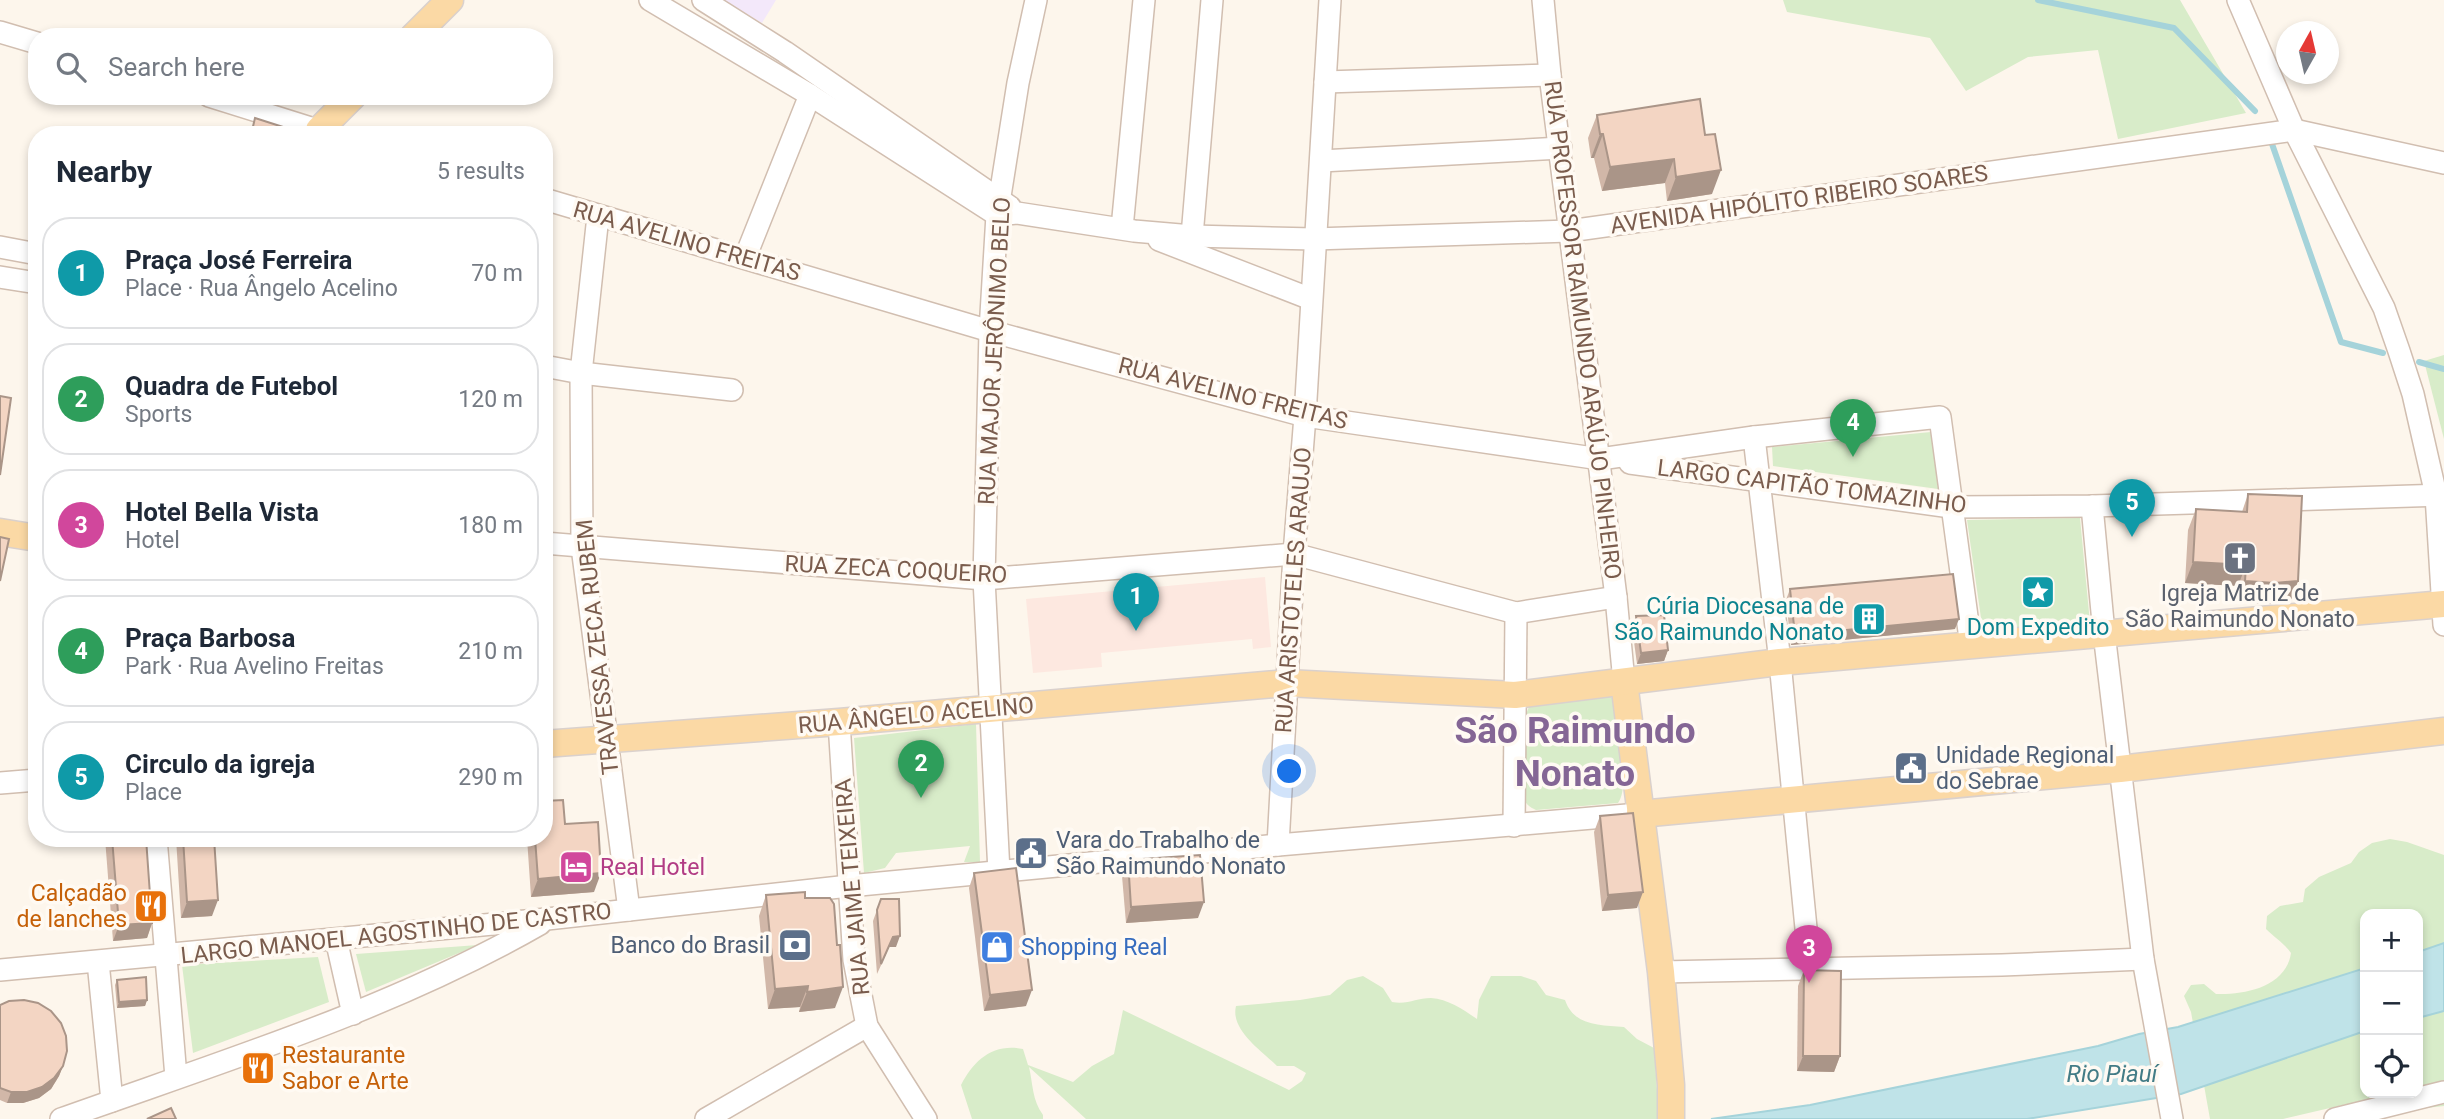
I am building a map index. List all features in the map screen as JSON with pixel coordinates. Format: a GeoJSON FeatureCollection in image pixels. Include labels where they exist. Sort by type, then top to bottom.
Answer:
{"type":"FeatureCollection","features":[{"type":"Feature","properties":{"kind":"main road"},"geometry":{"type":"LineString","coordinates":[[422,28],[450,0]]}},
{"type":"Feature","properties":{"kind":"main road"},"geometry":{"type":"LineString","coordinates":[[329,126],[346,105]]}},
{"type":"Feature","properties":{"kind":"main road"},"geometry":{"type":"LineString","coordinates":[[0,532],[28,537]]}},
{"type":"Feature","properties":{"kind":"main road","name":"RUA ÂNGELO ACELINO"},"geometry":{"type":"LineString","coordinates":[[553,743],[839,722],[1287,683],[1515,695],[1780,662],[2104,633],[2444,611]]}},
{"type":"Feature","properties":{"kind":"main road","name":"RUA PROFESSOR RAIMUNDO ARAÚJO PINHEIRO"},"geometry":{"type":"LineString","coordinates":[[1624,682],[1661,972],[1671,1086],[1671,1119]]}},
{"type":"Feature","properties":{"kind":"main road"},"geometry":{"type":"LineString","coordinates":[[1640,814],[2120,769],[2444,731]]}},
{"type":"Feature","properties":{"kind":"street","name":"AVENIDA HIPÓLITO RIBEIRO SOARES"},"geometry":{"type":"LineString","coordinates":[[650,0],[1004,209],[1128,229],[1192,236],[1314,239],[1569,230],[2294,130]]}},
{"type":"Feature","properties":{"kind":"street","name":"AVENIDA HIPÓLITO RIBEIRO SOARES"},"geometry":{"type":"LineString","coordinates":[[703,0],[785,52],[1004,209]]}},
{"type":"Feature","properties":{"kind":"street","name":"RUA MAJOR JERÔNIMO BELO"},"geometry":{"type":"LineString","coordinates":[[999,872],[984,579],[990,331],[1018,83],[1036,0]]}},
{"type":"Feature","properties":{"kind":"street"},"geometry":{"type":"LineString","coordinates":[[1128,229],[1144,0]]}},
{"type":"Feature","properties":{"kind":"street"},"geometry":{"type":"LineString","coordinates":[[1192,236],[1212,0]]}},
{"type":"Feature","properties":{"kind":"street","name":"RUA ARISTOTELES ARAUJO"},"geometry":{"type":"LineString","coordinates":[[1278,845],[1330,0]]}},
{"type":"Feature","properties":{"kind":"street","name":"RUA PROFESSOR RAIMUNDO ARAÚJO PINHEIRO"},"geometry":{"type":"LineString","coordinates":[[1543,0],[1569,230],[1600,459],[1624,682]]}},
{"type":"Feature","properties":{"kind":"street"},"geometry":{"type":"LineString","coordinates":[[2238,0],[2294,130],[2384,308],[2413,394],[2440,495],[2444,611]]}},
{"type":"Feature","properties":{"kind":"street"},"geometry":{"type":"LineString","coordinates":[[0,32],[28,40]]}},
{"type":"Feature","properties":{"kind":"street"},"geometry":{"type":"LineString","coordinates":[[771,71],[785,52]]}},
{"type":"Feature","properties":{"kind":"street"},"geometry":{"type":"LineString","coordinates":[[1325,82],[1550,75]]}},
{"type":"Feature","properties":{"kind":"street"},"geometry":{"type":"LineString","coordinates":[[745,258],[810,95]]}},
{"type":"Feature","properties":{"kind":"street"},"geometry":{"type":"LineString","coordinates":[[237,105],[301,126]]}},
{"type":"Feature","properties":{"kind":"street"},"geometry":{"type":"LineString","coordinates":[[2294,130],[2444,163]]}},
{"type":"Feature","properties":{"kind":"street"},"geometry":{"type":"LineString","coordinates":[[1321,161],[1561,148]]}},
{"type":"Feature","properties":{"kind":"street","name":"RUA AVELINO FREITAS"},"geometry":{"type":"LineString","coordinates":[[553,202],[990,331],[1305,416],[1600,459],[1754,437],[1940,417],[1951,507]]}},
{"type":"Feature","properties":{"kind":"street","name":"TRAVESSA ZECA RUBEM"},"geometry":{"type":"LineString","coordinates":[[598,216],[581,373],[582,547],[629,911]]}},
{"type":"Feature","properties":{"kind":"street","name":"AVENIDA HIPÓLITO RIBEIRO SOARES"},"geometry":{"type":"LineString","coordinates":[[1128,229],[1311,299]]}},
{"type":"Feature","properties":{"kind":"street"},"geometry":{"type":"LineString","coordinates":[[0,247],[28,252]]}},
{"type":"Feature","properties":{"kind":"street"},"geometry":{"type":"LineString","coordinates":[[0,277],[28,282]]}},
{"type":"Feature","properties":{"kind":"street"},"geometry":{"type":"LineString","coordinates":[[553,368],[732,390]]}},
{"type":"Feature","properties":{"kind":"street"},"geometry":{"type":"LineString","coordinates":[[1754,437],[1780,662],[1810,968]]}},
{"type":"Feature","properties":{"kind":"street","name":"LARGO CAPITÃO TOMAZINHO"},"geometry":{"type":"LineString","coordinates":[[1600,459],[1951,507],[2092,506],[2440,495]]}},
{"type":"Feature","properties":{"kind":"street"},"geometry":{"type":"LineString","coordinates":[[2092,506],[2104,633],[2143,959],[2171,1115]]}},
{"type":"Feature","properties":{"kind":"street"},"geometry":{"type":"LineString","coordinates":[[1951,507],[1971,646]]}},
{"type":"Feature","properties":{"kind":"street","name":"RUA ZECA COQUEIRO"},"geometry":{"type":"LineString","coordinates":[[553,544],[984,579],[1294,554],[1516,613]]}},
{"type":"Feature","properties":{"kind":"street"},"geometry":{"type":"LineString","coordinates":[[553,555],[582,547]]}},
{"type":"Feature","properties":{"kind":"street"},"geometry":{"type":"LineString","coordinates":[[1514,826],[1516,613],[1616,597]]}},
{"type":"Feature","properties":{"kind":"street","name":"RUA JAIME TEIXEIRA"},"geometry":{"type":"LineString","coordinates":[[839,722],[855,969],[867,1026],[924,1116]]}},
{"type":"Feature","properties":{"kind":"street"},"geometry":{"type":"LineString","coordinates":[[0,783],[28,781]]}},
{"type":"Feature","properties":{"kind":"street","name":"LARGO MANOEL AGOSTINHO DE CASTRO"},"geometry":{"type":"LineString","coordinates":[[0,970],[629,911],[849,886],[1278,845],[1640,814]]}},
{"type":"Feature","properties":{"kind":"street"},"geometry":{"type":"LineString","coordinates":[[157,847],[176,1077]]}},
{"type":"Feature","properties":{"kind":"street"},"geometry":{"type":"LineString","coordinates":[[61,1119],[353,1014],[484,956],[547,919]]}},
{"type":"Feature","properties":{"kind":"street"},"geometry":{"type":"LineString","coordinates":[[337,939],[353,1014]]}},
{"type":"Feature","properties":{"kind":"street"},"geometry":{"type":"LineString","coordinates":[[1661,972],[2143,959]]}},
{"type":"Feature","properties":{"kind":"street"},"geometry":{"type":"LineString","coordinates":[[98,962],[112,1101]]}},
{"type":"Feature","properties":{"kind":"street"},"geometry":{"type":"LineString","coordinates":[[706,1119],[867,1026]]}},
{"type":"Feature","properties":{"kind":"street"},"geometry":{"type":"LineString","coordinates":[[2335,1119],[2444,1092]]}},
{"type":"Feature","properties":{"kind":"shaded area"},"geometry":{"type":"Polygon","coordinates":[[[724,0],[776,0],[762,23],[724,0]]]}},
{"type":"Feature","properties":{"kind":"shaded area"},"geometry":{"type":"Polygon","coordinates":[[[1265,577],[1271,647],[1253,649],[1252,639],[1101,653],[1102,667],[1033,673],[1026,599],[1265,577]]]}},
{"type":"Feature","properties":{"kind":"green space"},"geometry":{"type":"Polygon","coordinates":[[[1783,0],[2180,0],[2246,113],[2118,139],[2098,50],[2028,57],[1966,91],[1930,38],[1787,12],[1783,0]]]}},
{"type":"Feature","properties":{"kind":"green space"},"geometry":{"type":"Polygon","coordinates":[[[2444,355],[2444,439],[2424,361],[2444,355]]]}},
{"type":"Feature","properties":{"kind":"green space"},"geometry":{"type":"Polygon","coordinates":[[[1931,432],[1938,489],[1773,466],[1772,447],[1931,432]]]}},
{"type":"Feature","properties":{"kind":"green space"},"geometry":{"type":"Polygon","coordinates":[[[2080,518],[2090,623],[1983,632],[1967,520],[2080,518]]]}},
{"type":"Feature","properties":{"kind":"green space"},"geometry":{"type":"Polygon","coordinates":[[[1609,695],[1612,698],[1623,768],[1622,794],[1618,803],[1536,810],[1530,807],[1522,793],[1525,717],[1530,704],[1609,695]]]}},
{"type":"Feature","properties":{"kind":"green space"},"geometry":{"type":"Polygon","coordinates":[[[976,724],[980,862],[964,862],[970,846],[896,853],[885,868],[864,873],[854,738],[976,724]]]}},
{"type":"Feature","properties":{"kind":"green space"},"geometry":{"type":"Polygon","coordinates":[[[2390,839],[2444,855],[2444,1106],[2417,1109],[2347,1104],[2283,1119],[2210,1119],[2191,1012],[2184,996],[2191,985],[2204,984],[2216,994],[2227,994],[2262,987],[2273,981],[2288,965],[2291,953],[2266,929],[2267,916],[2280,906],[2303,902],[2305,889],[2319,877],[2351,863],[2359,852],[2372,843],[2390,839]]]}},
{"type":"Feature","properties":{"kind":"green space"},"geometry":{"type":"Polygon","coordinates":[[[478,945],[366,992],[356,954],[478,945]]]}},
{"type":"Feature","properties":{"kind":"green space"},"geometry":{"type":"Polygon","coordinates":[[[318,957],[329,1002],[193,1053],[182,965],[318,957]]]}},
{"type":"Feature","properties":{"kind":"green space"},"geometry":{"type":"Polygon","coordinates":[[[1363,976],[1383,988],[1392,1002],[1403,1003],[1426,998],[1444,1000],[1477,1019],[1479,1000],[1491,976],[1521,976],[1536,981],[1546,995],[1565,1000],[1574,1015],[1588,1023],[1624,1027],[1637,1039],[1654,1048],[1658,1104],[1675,1114],[1676,1119],[1086,1119],[1029,1067],[1035,1098],[1043,1119],[972,1119],[961,1085],[972,1068],[986,1055],[1012,1048],[1023,1049],[1028,1065],[1073,1082],[1092,1066],[1114,1054],[1123,1010],[1289,1090],[1302,1081],[1306,1073],[1294,1066],[1277,1066],[1256,1047],[1242,1032],[1235,1015],[1236,1006],[1330,995],[1347,980],[1363,976]]]}},
{"type":"Feature","properties":{"kind":"water"},"geometry":{"type":"Polygon","coordinates":[[[2444,943],[2444,1011],[2423,1017],[2423,972],[2423,950],[2444,943]]]}},
{"type":"Feature","properties":{"kind":"water","name":"Rio Piauí"},"geometry":{"type":"Polygon","coordinates":[[[2360,970],[2360,1033],[2181,1094],[2027,1119],[1711,1119],[1810,1105],[2178,1027],[2360,970]]]}},
{"type":"Feature","properties":{"kind":"building"},"geometry":{"type":"Polygon","coordinates":[[[1700,99],[1705,135],[1715,134],[1721,170],[1676,177],[1674,159],[1610,167],[1597,115],[1700,99]]]}},
{"type":"Feature","properties":{"kind":"building"},"geometry":{"type":"Polygon","coordinates":[[[255,118],[280,126],[253,126],[255,118]]]}},
{"type":"Feature","properties":{"kind":"building"},"geometry":{"type":"Polygon","coordinates":[[[0,396],[11,398],[0,475],[0,396]]]}},
{"type":"Feature","properties":{"kind":"building","name":"Igreja Matriz de São Raimundo Nonato"},"geometry":{"type":"Polygon","coordinates":[[[2248,494],[2302,496],[2298,581],[2245,581],[2246,565],[2193,562],[2196,509],[2247,512],[2248,494]]]}},
{"type":"Feature","properties":{"kind":"building"},"geometry":{"type":"Polygon","coordinates":[[[0,537],[9,539],[0,581],[0,537]]]}},
{"type":"Feature","properties":{"kind":"building","name":"Cúria Diocesana de São Raimundo Nonato"},"geometry":{"type":"Polygon","coordinates":[[[1953,574],[1959,619],[1795,635],[1790,589],[1953,574]]]}},
{"type":"Feature","properties":{"kind":"building"},"geometry":{"type":"Polygon","coordinates":[[[1664,615],[1668,650],[1641,653],[1636,616],[1664,615]]]}},
{"type":"Feature","properties":{"kind":"building"},"geometry":{"type":"Polygon","coordinates":[[[563,800],[565,824],[598,822],[601,873],[538,879],[536,847],[553,847],[553,801],[563,800]]]}},
{"type":"Feature","properties":{"kind":"building"},"geometry":{"type":"Polygon","coordinates":[[[1633,813],[1643,892],[1608,895],[1600,816],[1633,813]]]}},
{"type":"Feature","properties":{"kind":"building"},"geometry":{"type":"Polygon","coordinates":[[[113,847],[147,847],[152,923],[119,925],[113,847]]]}},
{"type":"Feature","properties":{"kind":"building"},"geometry":{"type":"Polygon","coordinates":[[[184,847],[215,847],[218,900],[187,902],[184,847]]]}},
{"type":"Feature","properties":{"kind":"building"},"geometry":{"type":"Polygon","coordinates":[[[1200,855],[1204,902],[1131,907],[1128,860],[1200,855]]]}},
{"type":"Feature","properties":{"kind":"building","name":"Shopping Real"},"geometry":{"type":"Polygon","coordinates":[[[1016,868],[1032,990],[990,995],[974,873],[1016,868]]]}},
{"type":"Feature","properties":{"kind":"building","name":"Banco do Brasil"},"geometry":{"type":"Polygon","coordinates":[[[805,892],[805,898],[830,898],[834,904],[843,987],[807,992],[808,986],[775,989],[766,895],[805,892]]]}},
{"type":"Feature","properties":{"kind":"building"},"geometry":{"type":"Polygon","coordinates":[[[881,899],[899,899],[900,936],[893,937],[881,964],[877,910],[881,899]]]}},
{"type":"Feature","properties":{"kind":"building"},"geometry":{"type":"Polygon","coordinates":[[[1804,970],[1841,971],[1840,1056],[1803,1056],[1804,970]]]}},
{"type":"Feature","properties":{"kind":"building"},"geometry":{"type":"Polygon","coordinates":[[[146,977],[147,1000],[119,1002],[117,980],[146,977]]]}},
{"type":"Feature","properties":{"kind":"building"},"geometry":{"type":"Polygon","coordinates":[[[24,1000],[38,1003],[51,1011],[61,1023],[66,1036],[67,1051],[63,1066],[54,1078],[42,1087],[27,1092],[11,1092],[0,1088],[0,1005],[24,1000]]]}},
{"type":"Feature","properties":{"kind":"building"},"geometry":{"type":"Polygon","coordinates":[[[171,1108],[176,1119],[147,1119],[171,1108]]]}},
{"type":"Feature","properties":{"kind":"waterway"},"geometry":{"type":"LineString","coordinates":[[2038,0],[2174,28],[2255,111]]}},
{"type":"Feature","properties":{"kind":"waterway"},"geometry":{"type":"LineString","coordinates":[[2271,141],[2341,342],[2383,353]]}},
{"type":"Feature","properties":{"kind":"waterway"},"geometry":{"type":"LineString","coordinates":[[2419,362],[2444,369]]}},
{"type":"Feature","properties":{"kind":"place","name":"Praça Barbosa"},"geometry":{"type":"Point","coordinates":[1853,457]}},
{"type":"Feature","properties":{"kind":"place","name":"Circulo da igreja"},"geometry":{"type":"Point","coordinates":[2132,537]}},
{"type":"Feature","properties":{"kind":"place","name":"Igreja Matriz de São Raimundo Nonato"},"geometry":{"type":"Point","coordinates":[2240,558]}},
{"type":"Feature","properties":{"kind":"place","name":"Dom Expedito"},"geometry":{"type":"Point","coordinates":[2038,592]}},
{"type":"Feature","properties":{"kind":"place","name":"Cúria Diocesana de São Raimundo Nonato"},"geometry":{"type":"Point","coordinates":[1869,619]}},
{"type":"Feature","properties":{"kind":"place","name":"Praça José Ferreira"},"geometry":{"type":"Point","coordinates":[1136,631]}},
{"type":"Feature","properties":{"kind":"place","name":"Unidade Regional do Sebrae"},"geometry":{"type":"Point","coordinates":[1911,768]}},
{"type":"Feature","properties":{"kind":"place","name":"Quadra de Futebol"},"geometry":{"type":"Point","coordinates":[921,798]}},
{"type":"Feature","properties":{"kind":"place","name":"Vara do Trabalho de São Raimundo Nonato"},"geometry":{"type":"Point","coordinates":[1031,853]}},
{"type":"Feature","properties":{"kind":"place","name":"Real Hotel"},"geometry":{"type":"Point","coordinates":[576,867]}},
{"type":"Feature","properties":{"kind":"place","name":"Calçadão de lanches"},"geometry":{"type":"Point","coordinates":[151,906]}},
{"type":"Feature","properties":{"kind":"place","name":"Banco do Brasil"},"geometry":{"type":"Point","coordinates":[795,945]}},
{"type":"Feature","properties":{"kind":"place","name":"Shopping Real"},"geometry":{"type":"Point","coordinates":[997,947]}},
{"type":"Feature","properties":{"kind":"place","name":"Hotel Bella Vista"},"geometry":{"type":"Point","coordinates":[1809,983]}},
{"type":"Feature","properties":{"kind":"place","name":"Restaurante Sabor e Arte"},"geometry":{"type":"Point","coordinates":[258,1068]}},
{"type":"Feature","properties":{"kind":"district","name":"São Raimundo Nonato"},"geometry":{"type":"Point","coordinates":[1575,752]}}]}
